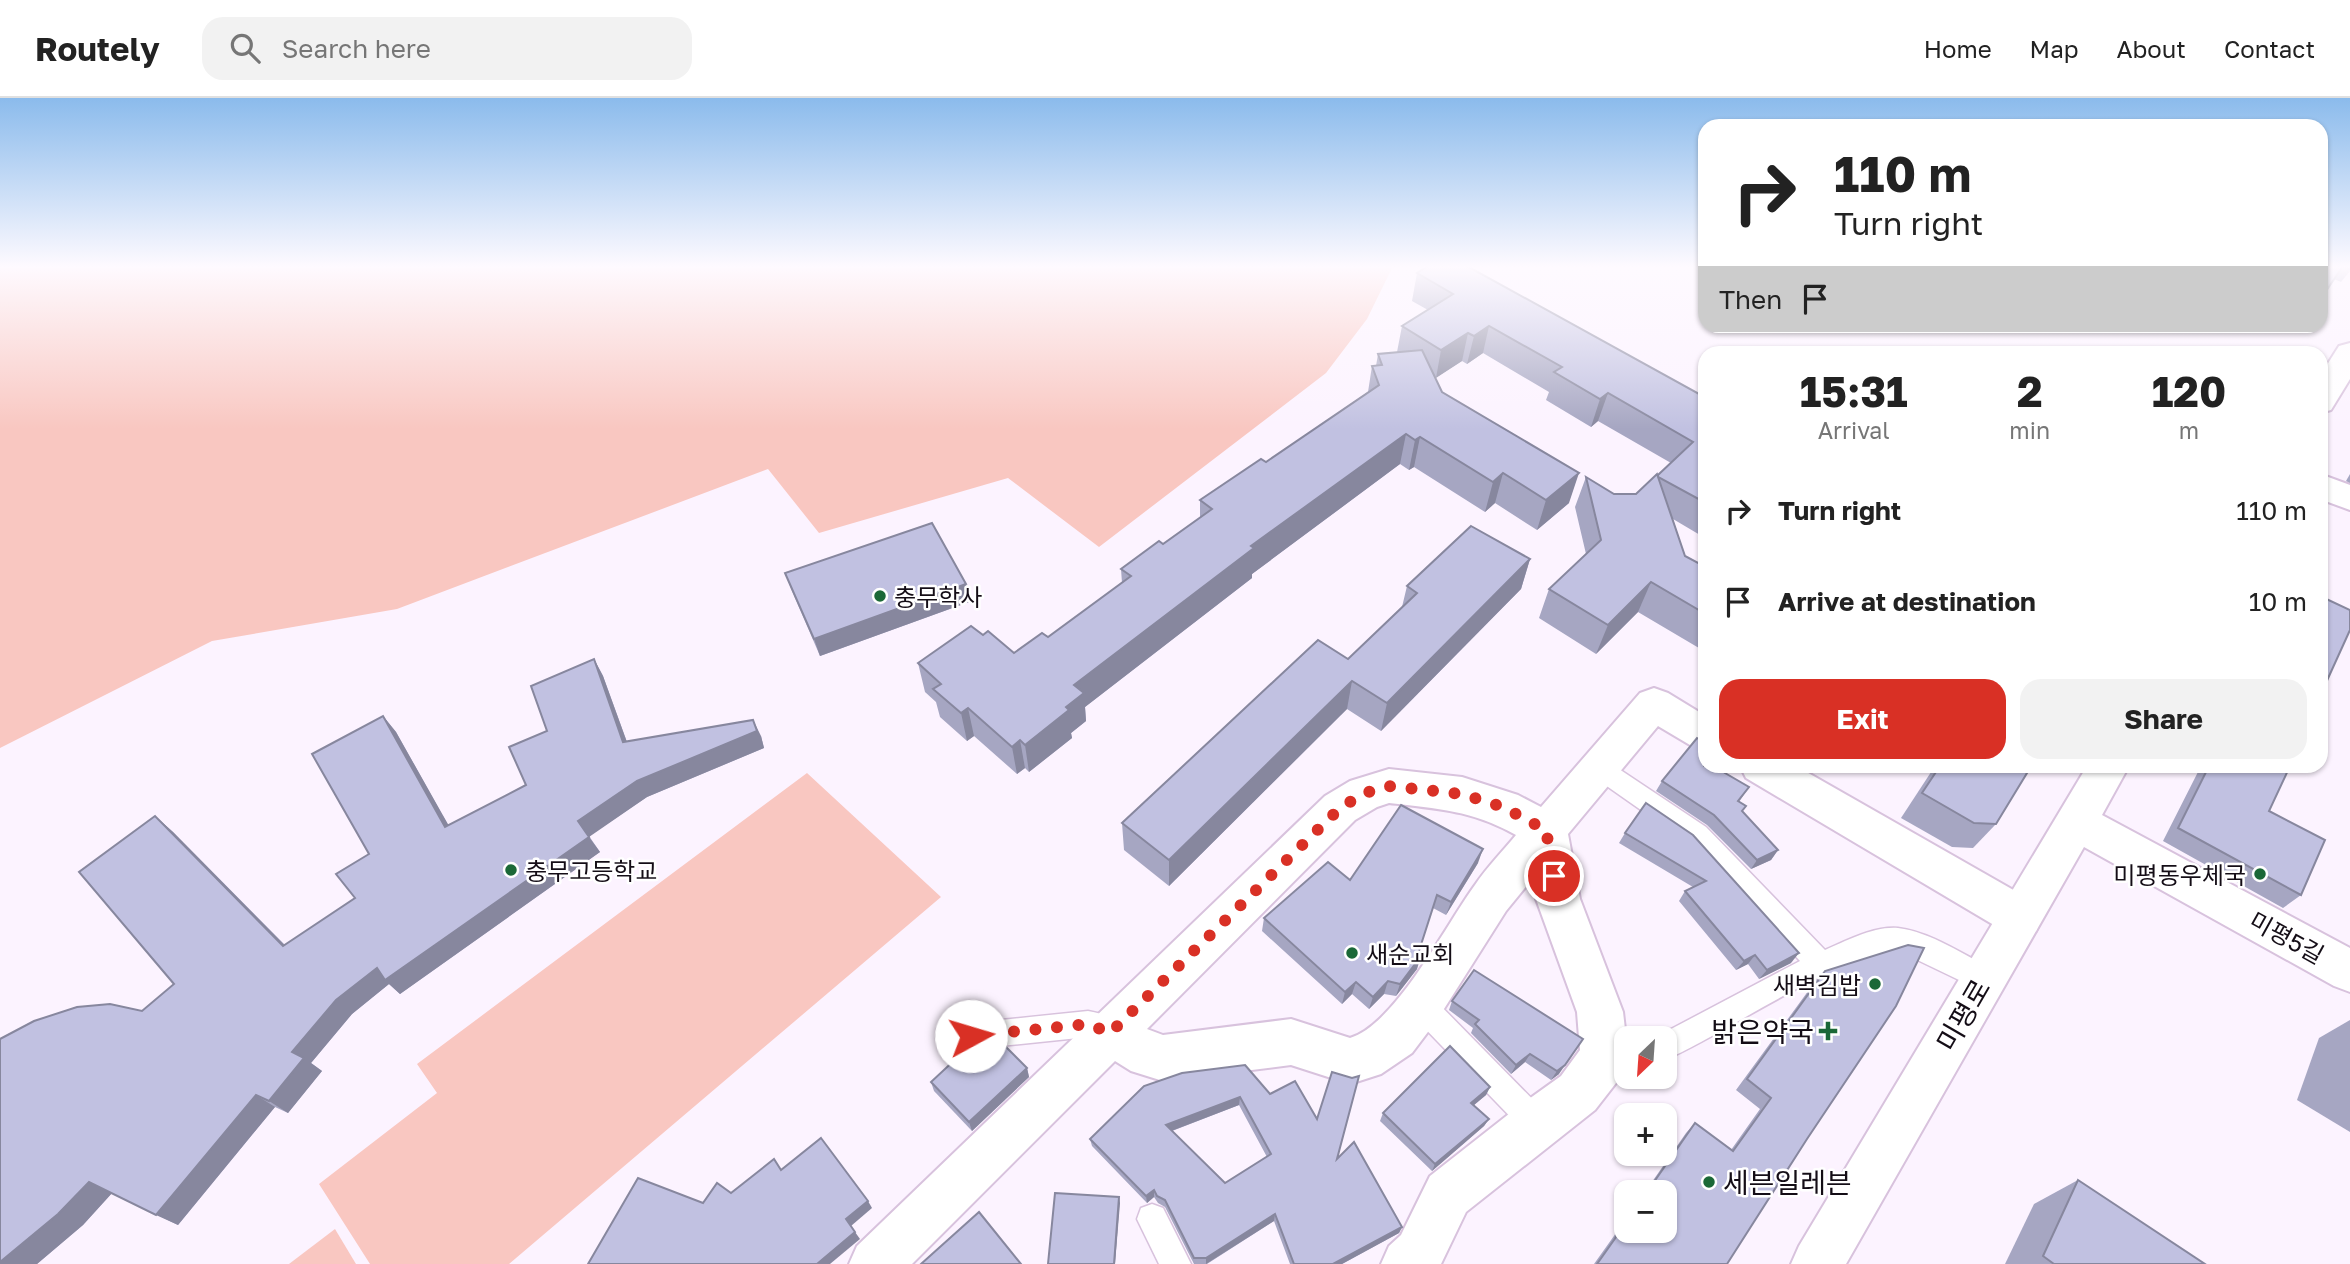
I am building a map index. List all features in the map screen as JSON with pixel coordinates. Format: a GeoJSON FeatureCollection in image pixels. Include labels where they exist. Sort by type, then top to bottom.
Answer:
{"type":"FeatureCollection","features":[{"type":"Feature","properties":{"kind":"street"},"geometry":{"type":"LineString","coordinates":[[2328,390],[2350,353]]}},
{"type":"Feature","properties":{"kind":"street"},"geometry":{"type":"LineString","coordinates":[[2328,489],[2350,498]]}},
{"type":"Feature","properties":{"kind":"street"},"geometry":{"type":"LineString","coordinates":[[1110,1033],[1148,1055],[1163,1058],[1291,1042],[1350,1062],[1364,1058],[1395,1037],[1421,1005],[1491,897],[1654,705],[1698,731]]}},
{"type":"Feature","properties":{"kind":"street"},"geometry":{"type":"LineString","coordinates":[[1772,773],[2020,917]]}},
{"type":"Feature","properties":{"kind":"street","name":"미평로"},"geometry":{"type":"LineString","coordinates":[[1817,1264],[2105,773]]}},
{"type":"Feature","properties":{"kind":"street"},"geometry":{"type":"LineString","coordinates":[[875,1264],[1340,808],[1365,793],[1388,786],[1462,794],[1503,807],[1546,830]]}},
{"type":"Feature","properties":{"kind":"street","name":"미평5길"},"geometry":{"type":"LineString","coordinates":[[2077,822],[2350,971]]}},
{"type":"Feature","properties":{"kind":"street"},"geometry":{"type":"LineString","coordinates":[[1416,1260],[1448,1195],[1612,1063],[1604,1050],[1600,1012],[1558,899],[1546,830]]}},
{"type":"Feature","properties":{"kind":"lane"},"geometry":{"type":"LineString","coordinates":[[1599,768],[1697,835],[1821,965]]}},
{"type":"Feature","properties":{"kind":"lane"},"geometry":{"type":"LineString","coordinates":[[1677,1040],[1821,965],[1880,940],[1895,940],[1915,945],[1984,979]]}},
{"type":"Feature","properties":{"kind":"lane"},"geometry":{"type":"LineString","coordinates":[[1421,1005],[1536,1123]]}},
{"type":"Feature","properties":{"kind":"lane"},"geometry":{"type":"LineString","coordinates":[[971,1036],[1088,1024],[1110,1033]]}},
{"type":"Feature","properties":{"kind":"lane"},"geometry":{"type":"LineString","coordinates":[[1152,1219],[1176,1264]]}},
{"type":"Feature","properties":{"kind":"shaded area"},"geometry":{"type":"Polygon","coordinates":[[[0,320],[1366,320],[1326,373],[1099,547],[1008,478],[819,533],[768,469],[397,609],[212,641],[0,748],[0,320]]]}},
{"type":"Feature","properties":{"kind":"shaded area"},"geometry":{"type":"Polygon","coordinates":[[[807,773],[941,897],[509,1264],[370,1264],[319,1184],[437,1093],[417,1064],[807,773]]]}},
{"type":"Feature","properties":{"kind":"shaded area"},"geometry":{"type":"Polygon","coordinates":[[[335,1229],[356,1264],[289,1264],[335,1229]]]}},
{"type":"Feature","properties":{"kind":"building"},"geometry":{"type":"Polygon","coordinates":[[[1411,320],[1566,320],[1698,393],[1698,499],[1658,477],[1693,442],[1608,393],[1600,399],[1554,372],[1562,367],[1489,326],[1474,336],[1468,333],[1441,350],[1402,326],[1411,320]]]}},
{"type":"Feature","properties":{"kind":"building"},"geometry":{"type":"Polygon","coordinates":[[[1422,350],[1442,392],[1579,473],[1546,500],[1503,473],[1493,482],[1420,437],[1415,440],[1406,434],[1251,546],[1254,548],[1074,685],[1084,693],[1066,707],[1069,710],[1025,745],[1020,740],[1012,747],[968,708],[961,713],[933,689],[941,684],[918,663],[971,626],[983,635],[988,631],[1014,653],[1042,633],[1048,637],[1131,576],[1121,569],[1159,541],[1163,544],[1212,509],[1200,500],[1261,459],[1266,462],[1379,385],[1372,366],[1382,365],[1378,354],[1422,350]]]}},
{"type":"Feature","properties":{"kind":"building"},"geometry":{"type":"Polygon","coordinates":[[[1657,474],[1685,556],[1698,563],[1698,609],[1651,582],[1608,625],[1549,589],[1601,540],[1586,477],[1614,494],[1636,494],[1657,474]]]}},
{"type":"Feature","properties":{"kind":"building","name":"충무학사"},"geometry":{"type":"Polygon","coordinates":[[[932,523],[966,584],[814,639],[785,573],[932,523]]]}},
{"type":"Feature","properties":{"kind":"building"},"geometry":{"type":"Polygon","coordinates":[[[1471,526],[1530,559],[1387,703],[1352,681],[1169,860],[1122,823],[1318,640],[1348,659],[1417,593],[1407,586],[1471,526]]]}},
{"type":"Feature","properties":{"kind":"building"},"geometry":{"type":"Polygon","coordinates":[[[2328,600],[2350,610],[2350,630],[2328,678],[2328,600]]]}},
{"type":"Feature","properties":{"kind":"building"},"geometry":{"type":"Polygon","coordinates":[[[594,659],[623,742],[753,720],[757,731],[637,781],[578,821],[589,837],[385,980],[377,968],[336,1000],[292,1052],[304,1058],[269,1101],[256,1095],[156,1215],[89,1182],[58,1214],[0,1262],[0,1039],[34,1021],[77,1007],[110,1004],[142,1011],[174,984],[79,872],[155,816],[283,946],[355,898],[336,874],[369,854],[312,754],[383,716],[445,827],[526,785],[509,747],[547,731],[531,686],[594,659]]]}},
{"type":"Feature","properties":{"kind":"building"},"geometry":{"type":"Polygon","coordinates":[[[1698,739],[1698,773],[1725,773],[1749,787],[1738,801],[1746,806],[1742,811],[1778,850],[1757,860],[1714,815],[1662,781],[1698,739]]]}},
{"type":"Feature","properties":{"kind":"building"},"geometry":{"type":"Polygon","coordinates":[[[1935,773],[2027,773],[1996,824],[1974,823],[1922,793],[1935,773]]]}},
{"type":"Feature","properties":{"kind":"building"},"geometry":{"type":"Polygon","coordinates":[[[2206,773],[2287,773],[2269,811],[2325,840],[2301,895],[2178,828],[2206,773]]]}},
{"type":"Feature","properties":{"kind":"building"},"geometry":{"type":"Polygon","coordinates":[[[1646,803],[1693,835],[1799,953],[1767,970],[1755,955],[1744,961],[1685,891],[1706,881],[1625,833],[1646,803]]]}},
{"type":"Feature","properties":{"kind":"building"},"geometry":{"type":"Polygon","coordinates":[[[1401,805],[1483,849],[1451,902],[1437,895],[1419,951],[1421,956],[1400,984],[1388,981],[1373,997],[1356,982],[1345,992],[1264,918],[1328,862],[1350,880],[1401,805]]]}},
{"type":"Feature","properties":{"kind":"building"},"geometry":{"type":"Polygon","coordinates":[[[1908,945],[1924,948],[1896,1006],[1727,1264],[1597,1264],[1614,1240],[1614,1243],[1677,1243],[1677,1180],[1655,1180],[1665,1166],[1677,1166],[1677,1149],[1695,1123],[1733,1151],[1771,1098],[1747,1079],[1825,971],[1908,945]]]}},
{"type":"Feature","properties":{"kind":"building"},"geometry":{"type":"Polygon","coordinates":[[[1474,970],[1583,1039],[1565,1065],[1557,1071],[1530,1054],[1516,1065],[1475,1024],[1479,1020],[1452,1001],[1474,970]]]}},
{"type":"Feature","properties":{"kind":"building"},"geometry":{"type":"Polygon","coordinates":[[[999,1040],[1027,1068],[969,1122],[931,1082],[974,1042],[999,1040]]]}},
{"type":"Feature","properties":{"kind":"building"},"geometry":{"type":"Polygon","coordinates":[[[1450,1046],[1490,1087],[1471,1103],[1489,1119],[1435,1164],[1383,1113],[1450,1046]]]}},
{"type":"Feature","properties":{"kind":"building"},"geometry":{"type":"Polygon","coordinates":[[[1245,1065],[1270,1094],[1295,1081],[1317,1119],[1332,1072],[1352,1078],[1359,1076],[1337,1159],[1354,1142],[1402,1227],[1333,1264],[1294,1264],[1275,1214],[1206,1258],[1194,1258],[1165,1200],[1157,1196],[1154,1190],[1146,1196],[1090,1139],[1144,1086],[1182,1073],[1245,1065]],[[1240,1097],[1166,1125],[1225,1183],[1271,1154],[1240,1097]]]}},
{"type":"Feature","properties":{"kind":"building"},"geometry":{"type":"Polygon","coordinates":[[[821,1138],[868,1201],[846,1219],[855,1232],[817,1264],[588,1264],[638,1178],[703,1203],[717,1183],[731,1193],[774,1159],[781,1170],[821,1138]]]}},
{"type":"Feature","properties":{"kind":"building"},"geometry":{"type":"Polygon","coordinates":[[[2078,1180],[2205,1264],[2054,1264],[2043,1256],[2078,1180]]]}},
{"type":"Feature","properties":{"kind":"building"},"geometry":{"type":"Polygon","coordinates":[[[1055,1193],[1119,1197],[1114,1264],[1048,1264],[1055,1193]]]}},
{"type":"Feature","properties":{"kind":"building"},"geometry":{"type":"Polygon","coordinates":[[[979,1212],[1021,1264],[921,1264],[979,1212]]]}},
{"type":"Feature","properties":{"kind":"place","name":"충무학사"},"geometry":{"type":"Point","coordinates":[880,596]}},
{"type":"Feature","properties":{"kind":"place","name":"충무고등학교"},"geometry":{"type":"Point","coordinates":[511,870]}},
{"type":"Feature","properties":{"kind":"place","name":"미평동우체국"},"geometry":{"type":"Point","coordinates":[2260,874]}},
{"type":"Feature","properties":{"kind":"place","name":"새순교회"},"geometry":{"type":"Point","coordinates":[1352,953]}},
{"type":"Feature","properties":{"kind":"place","name":"새벽김밥"},"geometry":{"type":"Point","coordinates":[1875,984]}},
{"type":"Feature","properties":{"kind":"place","name":"밝은약국"},"geometry":{"type":"Point","coordinates":[1828,1031]}},
{"type":"Feature","properties":{"kind":"place","name":"세븐일레븐"},"geometry":{"type":"Point","coordinates":[1709,1182]}},
{"type":"Feature","properties":{"kind":"route"},"geometry":{"type":"LineString","coordinates":[[971,1036],[1088,1024],[1100,1026],[1110,1033],[1340,808],[1365,793],[1388,786],[1462,794],[1503,807],[1546,830],[1554,876]]}}]}
